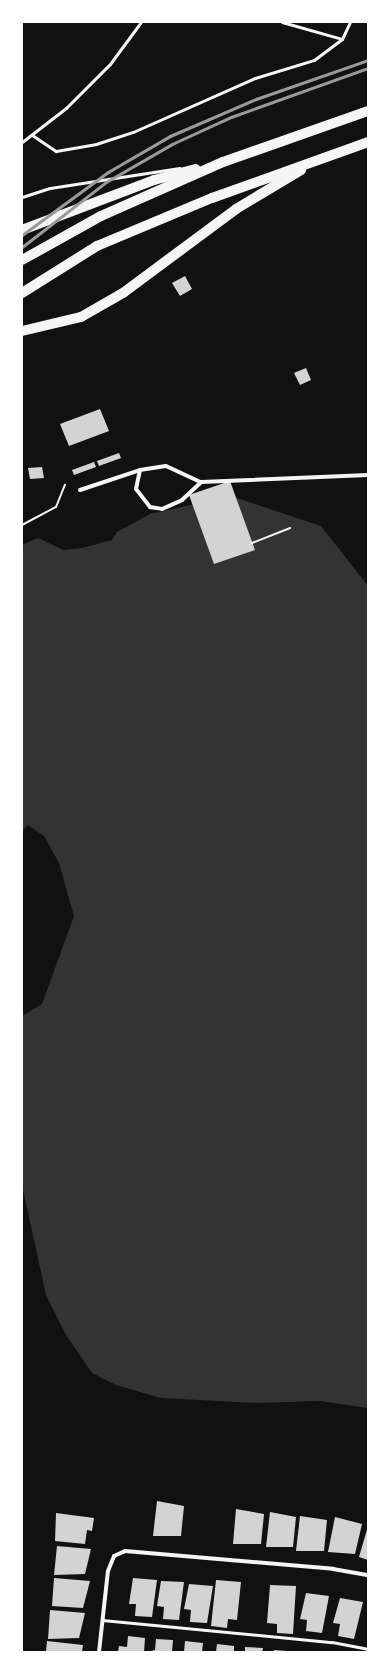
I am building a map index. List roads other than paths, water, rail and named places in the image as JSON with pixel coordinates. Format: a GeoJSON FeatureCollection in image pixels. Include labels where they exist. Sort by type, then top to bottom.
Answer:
{"type":"FeatureCollection","features":[{"type":"Feature","properties":{"kind":"main road"},"geometry":{"type":"LineString","coordinates":[[22,260],[101,216],[223,162],[368,111]]}},
{"type":"Feature","properties":{"kind":"main road"},"geometry":{"type":"LineString","coordinates":[[22,293],[98,246],[322,157],[368,142]]}},
{"type":"Feature","properties":{"kind":"main road"},"geometry":{"type":"LineString","coordinates":[[22,331],[81,317],[123,293],[236,210],[322,157]]}},
{"type":"Feature","properties":{"kind":"main road"},"geometry":{"type":"LineString","coordinates":[[22,230],[154,180],[223,162]]}},
{"type":"Feature","properties":{"kind":"street"},"geometry":{"type":"LineString","coordinates":[[80,490],[140,470],[166,466],[201,482],[368,475]]}},
{"type":"Feature","properties":{"kind":"street"},"geometry":{"type":"LineString","coordinates":[[140,470],[136,489],[150,507],[162,509],[182,500],[201,482]]}},
{"type":"Feature","properties":{"kind":"street"},"geometry":{"type":"LineString","coordinates":[[99,1652],[108,1571],[114,1556],[125,1551],[333,1569],[368,1575]]}},
{"type":"Feature","properties":{"kind":"lane"},"geometry":{"type":"LineString","coordinates":[[22,142],[32,135],[110,64],[141,22]]}},
{"type":"Feature","properties":{"kind":"lane"},"geometry":{"type":"LineString","coordinates":[[282,22],[342,39]]}},
{"type":"Feature","properties":{"kind":"lane"},"geometry":{"type":"LineString","coordinates":[[32,135],[56,151],[133,132],[255,78],[314,60],[342,39],[350,22]]}},
{"type":"Feature","properties":{"kind":"lane"},"geometry":{"type":"LineString","coordinates":[[22,197],[50,188],[223,162]]}},
{"type":"Feature","properties":{"kind":"lane"},"geometry":{"type":"LineString","coordinates":[[102,1620],[332,1642],[368,1649]]}},
{"type":"Feature","properties":{"kind":"railway"},"geometry":{"type":"LineString","coordinates":[[22,235],[108,172],[170,136],[256,99],[368,60]]}},
{"type":"Feature","properties":{"kind":"railway"},"geometry":{"type":"LineString","coordinates":[[22,247],[106,182],[172,144],[231,117],[368,68]]}}]}
